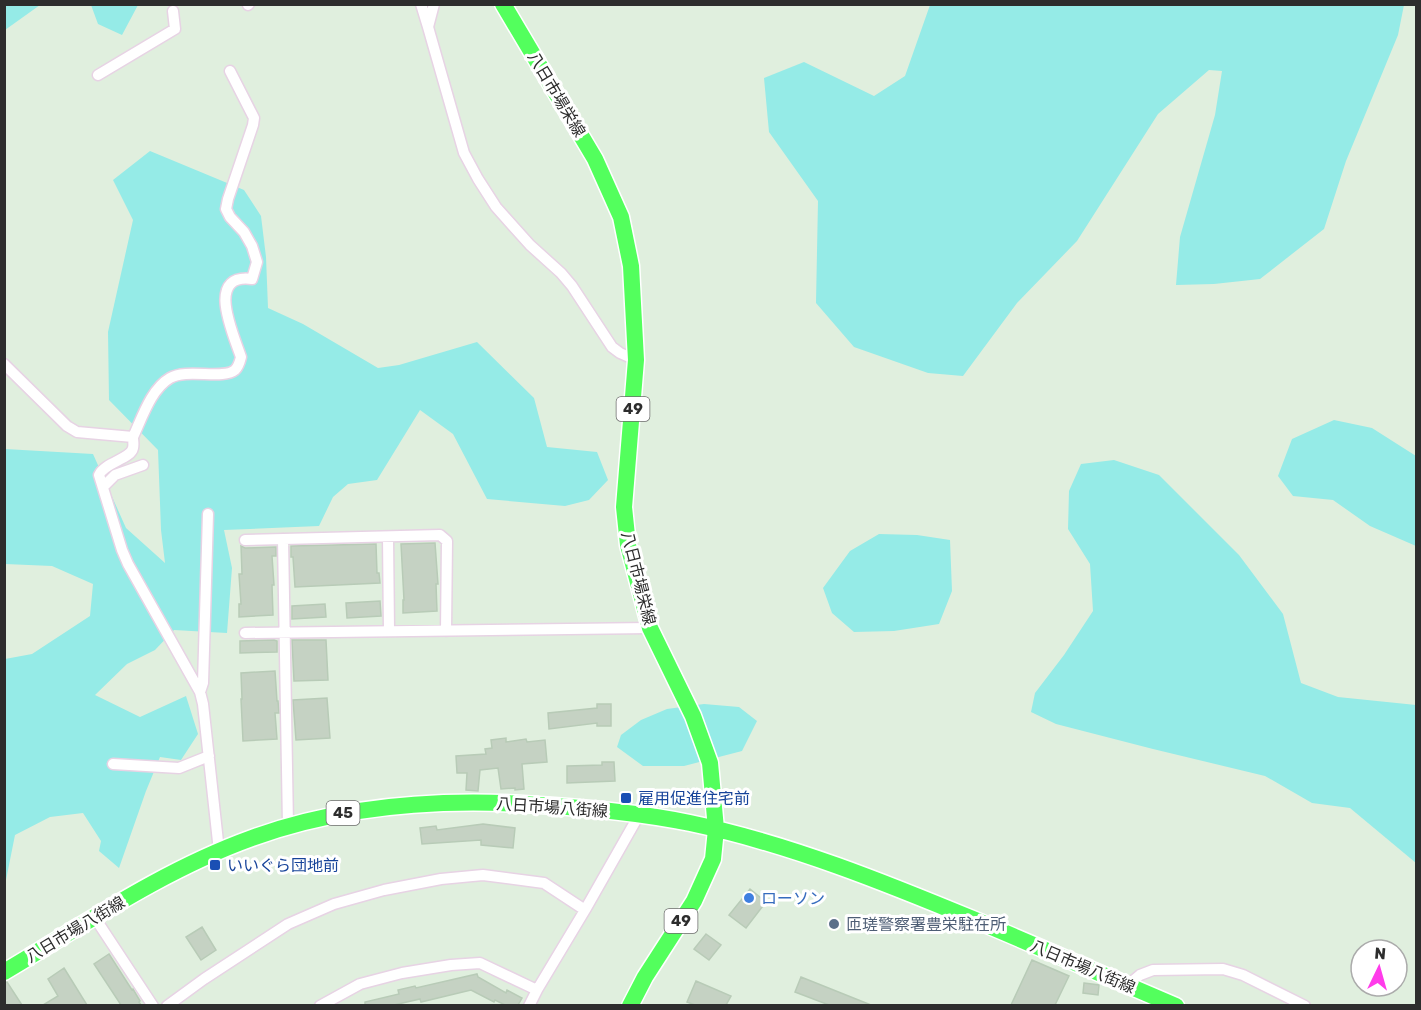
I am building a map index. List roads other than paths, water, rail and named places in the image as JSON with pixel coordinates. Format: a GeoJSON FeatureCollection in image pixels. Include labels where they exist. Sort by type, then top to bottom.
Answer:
{"type":"FeatureCollection","features":[{"type":"Feature","properties":{"kind":"main road","name":"八日市場栄線"},"geometry":{"type":"LineString","coordinates":[[503,4],[596,159],[621,217],[631,266],[636,360],[624,507],[628,545],[650,628],[679,685],[707,753],[714,793],[716,830],[713,859],[694,901],[645,977],[630,1005]]}},
{"type":"Feature","properties":{"kind":"main road","name":"八日市場八街線"},"geometry":{"type":"LineString","coordinates":[[4,972],[173,872],[252,838],[288,826],[341,814],[433,803],[496,803],[543,805],[639,815],[772,844],[854,871],[926,899],[1176,1005]]}},
{"type":"Feature","properties":{"kind":"street"},"geometry":{"type":"LineString","coordinates":[[421,4],[464,153],[478,179],[496,207],[530,245],[566,279],[612,347],[636,360]]}},
{"type":"Feature","properties":{"kind":"street"},"geometry":{"type":"LineString","coordinates":[[428,27],[434,4]]}},
{"type":"Feature","properties":{"kind":"street"},"geometry":{"type":"LineString","coordinates":[[98,75],[174,29],[173,11]]}},
{"type":"Feature","properties":{"kind":"street"},"geometry":{"type":"LineString","coordinates":[[219,851],[200,693],[128,564],[99,475],[100,471],[131,453],[134,448],[133,437],[153,396],[162,384],[182,374],[228,373],[239,364],[241,357],[227,316],[226,289],[232,281],[252,279],[257,262],[244,232],[226,209],[254,125],[254,118],[230,71]]}},
{"type":"Feature","properties":{"kind":"street"},"geometry":{"type":"LineString","coordinates":[[4,364],[67,426],[77,432],[133,437]]}},
{"type":"Feature","properties":{"kind":"street"},"geometry":{"type":"LineString","coordinates":[[103,487],[115,475],[143,465]]}},
{"type":"Feature","properties":{"kind":"street"},"geometry":{"type":"LineString","coordinates":[[200,693],[204,683],[208,514]]}},
{"type":"Feature","properties":{"kind":"street"},"geometry":{"type":"LineString","coordinates":[[245,540],[440,535],[447,541],[446,631]]}},
{"type":"Feature","properties":{"kind":"street"},"geometry":{"type":"LineString","coordinates":[[388,537],[389,631]]}},
{"type":"Feature","properties":{"kind":"street"},"geometry":{"type":"LineString","coordinates":[[283,539],[288,826]]}},
{"type":"Feature","properties":{"kind":"street"},"geometry":{"type":"LineString","coordinates":[[245,633],[650,628]]}},
{"type":"Feature","properties":{"kind":"street"},"geometry":{"type":"LineString","coordinates":[[112,764],[179,768],[209,756]]}},
{"type":"Feature","properties":{"kind":"street"},"geometry":{"type":"LineString","coordinates":[[529,1005],[639,815]]}},
{"type":"Feature","properties":{"kind":"street"},"geometry":{"type":"LineString","coordinates":[[167,1005],[288,924],[334,904],[384,890],[441,879],[483,875],[544,883],[585,910]]}},
{"type":"Feature","properties":{"kind":"street"},"geometry":{"type":"LineString","coordinates":[[95,918],[153,1005]]}},
{"type":"Feature","properties":{"kind":"street"},"geometry":{"type":"LineString","coordinates":[[320,1005],[360,984],[402,973],[451,965],[480,963],[537,990]]}},
{"type":"Feature","properties":{"kind":"street"},"geometry":{"type":"LineString","coordinates":[[1128,985],[1140,975],[1153,970],[1223,969],[1243,975],[1305,1005]]}},
{"type":"Feature","properties":{"kind":"place","name":"雇用促進住宅前"},"geometry":{"type":"Point","coordinates":[626,798]}},
{"type":"Feature","properties":{"kind":"place","name":"いいぐら団地前"},"geometry":{"type":"Point","coordinates":[215,865]}},
{"type":"Feature","properties":{"kind":"place","name":"ローソン"},"geometry":{"type":"Point","coordinates":[749,898]}},
{"type":"Feature","properties":{"kind":"place","name":"匝瑳警察署豊栄駐在所"},"geometry":{"type":"Point","coordinates":[834,924]}}]}
